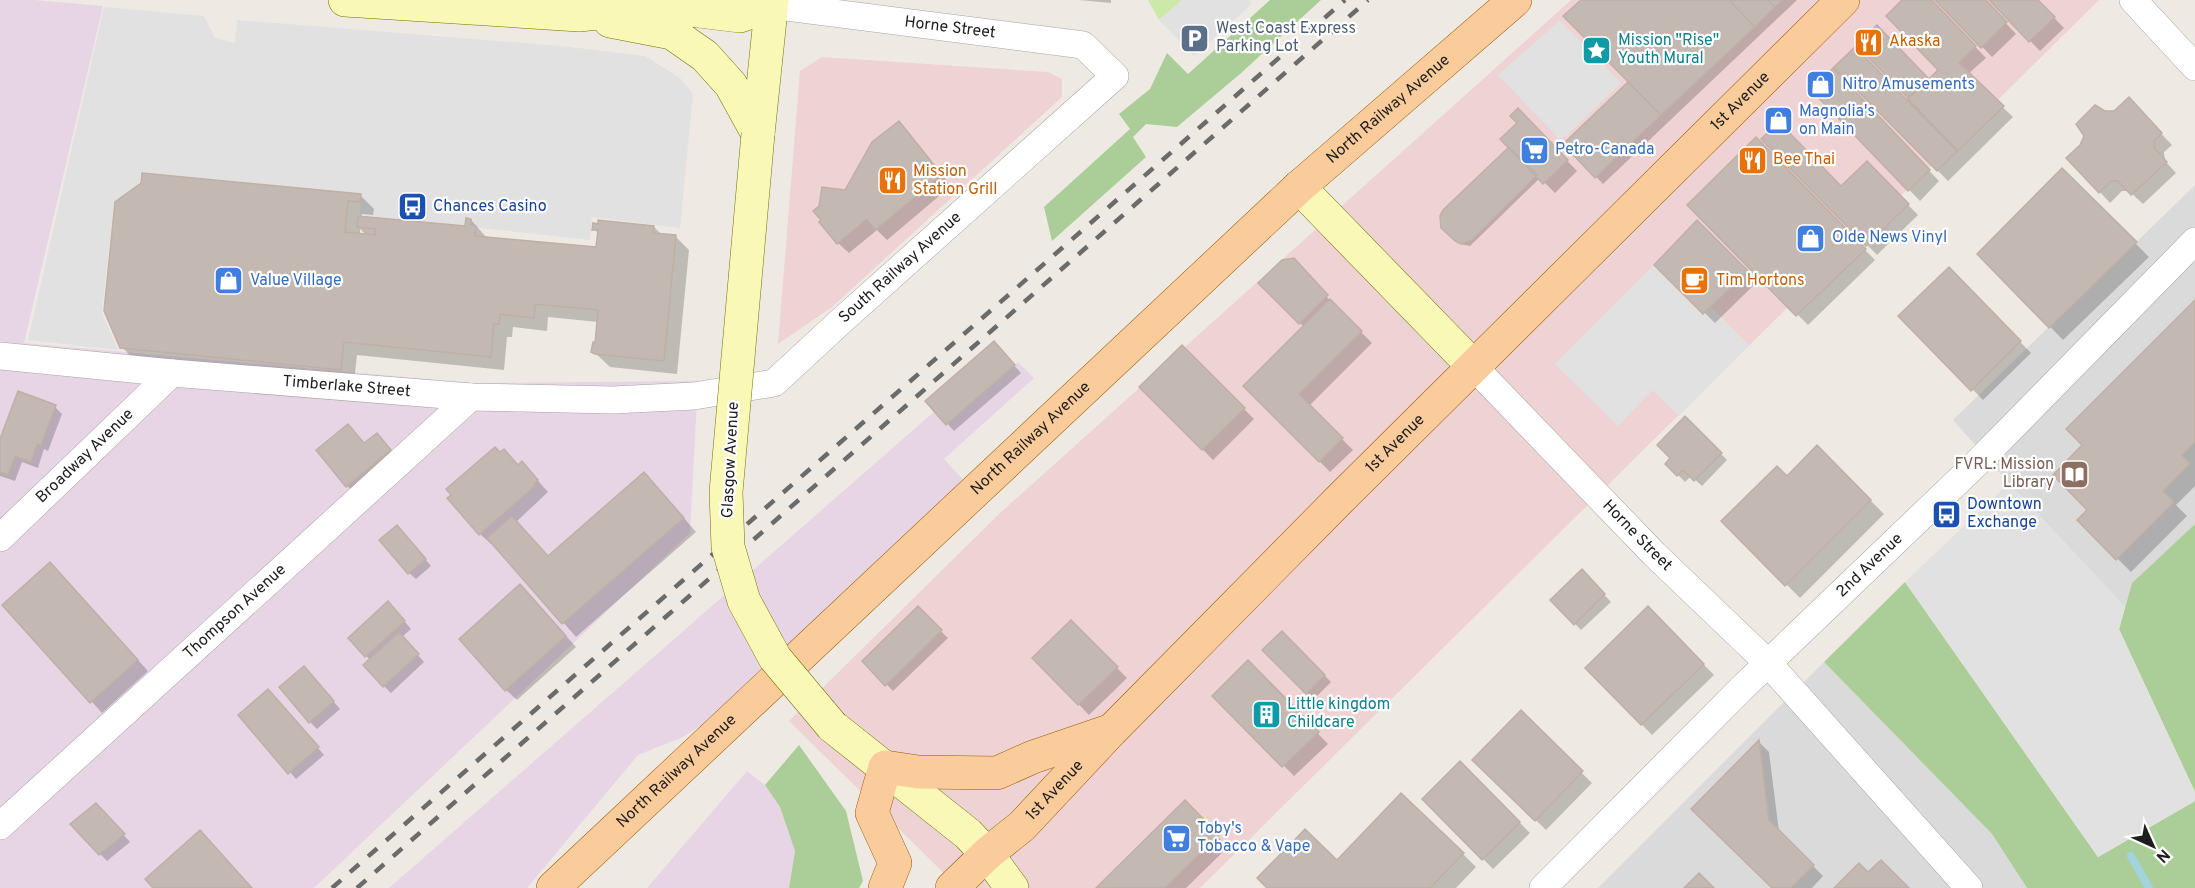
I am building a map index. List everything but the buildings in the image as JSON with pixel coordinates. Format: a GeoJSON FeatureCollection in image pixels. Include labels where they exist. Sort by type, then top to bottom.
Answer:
{"type":"FeatureCollection","features":[{"type":"Feature","properties":{"kind":"main road","name":"Horne Street"},"geometry":{"type":"LineString","coordinates":[[345,0],[579,15],[658,6],[740,16],[769,2]]}},
{"type":"Feature","properties":{"kind":"main road","name":"North Railway Avenue"},"geometry":{"type":"LineString","coordinates":[[553,888],[1299,188],[1515,0]]}},
{"type":"Feature","properties":{"kind":"main road","name":"1st Avenue"},"geometry":{"type":"LineString","coordinates":[[952,888],[987,854],[1022,826],[1111,731],[1473,366],[1843,0]]}},
{"type":"Feature","properties":{"kind":"main road","name":"Glasgow Avenue"},"geometry":{"type":"LineString","coordinates":[[769,2],[766,57],[726,492],[728,547],[744,601],[775,658],[832,726],[968,834],[987,854],[1012,888]]}},
{"type":"Feature","properties":{"kind":"main road"},"geometry":{"type":"LineString","coordinates":[[579,15],[672,33],[705,56],[731,84],[758,134]]}},
{"type":"Feature","properties":{"kind":"main road","name":"Horne Street"},"geometry":{"type":"LineString","coordinates":[[1299,188],[1473,366]]}},
{"type":"Feature","properties":{"kind":"main road"},"geometry":{"type":"LineString","coordinates":[[885,888],[895,863],[872,813],[885,767],[918,772],[997,773],[1033,757],[1111,731]]}},
{"type":"Feature","properties":{"kind":"street"},"geometry":{"type":"LineString","coordinates":[[2133,0],[2195,67]]}},
{"type":"Feature","properties":{"kind":"street","name":"Horne Street"},"geometry":{"type":"LineString","coordinates":[[769,2],[1083,45],[1115,76]]}},
{"type":"Feature","properties":{"kind":"street","name":"South Railway Avenue"},"geometry":{"type":"LineString","coordinates":[[694,396],[774,383],[1115,76]]}},
{"type":"Feature","properties":{"kind":"street","name":"2nd Avenue"},"geometry":{"type":"LineString","coordinates":[[1543,888],[1768,663],[1977,463],[2195,241]]}},
{"type":"Feature","properties":{"kind":"street","name":"Timberlake Street"},"geometry":{"type":"LineString","coordinates":[[0,356],[172,373],[471,397],[614,400],[694,396]]}},
{"type":"Feature","properties":{"kind":"street","name":"Horne Street"},"geometry":{"type":"LineString","coordinates":[[1473,366],[1654,554],[1768,663],[1969,888]]}},
{"type":"Feature","properties":{"kind":"street","name":"Broadway Avenue"},"geometry":{"type":"LineString","coordinates":[[0,538],[172,373]]}},
{"type":"Feature","properties":{"kind":"street","name":"Thompson Avenue"},"geometry":{"type":"LineString","coordinates":[[0,826],[471,397]]}},
{"type":"Feature","properties":{"kind":"shaded area"},"geometry":{"type":"Polygon","coordinates":[[[0,0],[34,0],[103,6],[24,343],[473,383],[698,381],[690,533],[314,888],[0,888],[0,0]]]}},
{"type":"Feature","properties":{"kind":"shaded area","name":"West Coast Express Parking Lot"},"geometry":{"type":"Polygon","coordinates":[[[1182,0],[1249,0],[1252,4],[1194,56],[1159,20],[1182,0]]]}},
{"type":"Feature","properties":{"kind":"shaded area"},"geometry":{"type":"Polygon","coordinates":[[[1571,0],[2099,0],[1200,888],[959,888],[789,721],[1000,513],[1571,0]]]}},
{"type":"Feature","properties":{"kind":"shaded area"},"geometry":{"type":"Polygon","coordinates":[[[104,7],[204,16],[215,38],[235,43],[237,20],[561,46],[645,56],[680,78],[693,94],[680,228],[592,217],[590,240],[360,215],[361,194],[141,172],[139,183],[114,202],[102,313],[118,350],[28,340],[104,7]]]}},
{"type":"Feature","properties":{"kind":"shaded area"},"geometry":{"type":"Polygon","coordinates":[[[1560,20],[1621,83],[1561,141],[1498,75],[1560,20]]]}},
{"type":"Feature","properties":{"kind":"shaded area"},"geometry":{"type":"Polygon","coordinates":[[[822,57],[1048,72],[1062,79],[1062,97],[832,307],[778,344],[800,71],[822,57]]]}},
{"type":"Feature","properties":{"kind":"shaded area"},"geometry":{"type":"Polygon","coordinates":[[[2195,185],[2195,524],[2132,583],[2125,607],[1953,420],[2195,185]]]}},
{"type":"Feature","properties":{"kind":"shaded area"},"geometry":{"type":"Polygon","coordinates":[[[1654,265],[1703,314],[1711,307],[1749,345],[1679,416],[1653,390],[1618,426],[1555,364],[1654,265]]]}},
{"type":"Feature","properties":{"kind":"shaded area"},"geometry":{"type":"Polygon","coordinates":[[[1018,362],[1034,378],[944,459],[968,485],[764,686],[683,737],[638,755],[527,888],[389,888],[935,411],[947,425],[1018,362]]]}},
{"type":"Feature","properties":{"kind":"shaded area"},"geometry":{"type":"Polygon","coordinates":[[[2009,483],[2125,607],[2119,630],[2195,792],[2195,801],[2098,857],[1905,582],[2009,483]]]}},
{"type":"Feature","properties":{"kind":"shaded area"},"geometry":{"type":"Polygon","coordinates":[[[1824,662],[1992,834],[2027,888],[1598,888],[1824,662]]]}},
{"type":"Feature","properties":{"kind":"shaded area"},"geometry":{"type":"Polygon","coordinates":[[[747,771],[765,785],[780,807],[795,851],[789,888],[647,888],[747,771]]]}},
{"type":"Feature","properties":{"kind":"green space"},"geometry":{"type":"Polygon","coordinates":[[[1148,0],[1182,0],[1159,20],[1148,0]]]}},
{"type":"Feature","properties":{"kind":"green space"},"geometry":{"type":"Polygon","coordinates":[[[1270,0],[1321,0],[1240,74],[1177,127],[1146,124],[1133,137],[1146,157],[1052,241],[1044,207],[1130,129],[1119,114],[1150,89],[1167,53],[1188,74],[1270,0]]]}},
{"type":"Feature","properties":{"kind":"green space"},"geometry":{"type":"Polygon","coordinates":[[[2195,524],[2195,792],[2119,629],[2132,583],[2195,524]]]}},
{"type":"Feature","properties":{"kind":"green space"},"geometry":{"type":"Polygon","coordinates":[[[1905,582],[2098,857],[2195,801],[2195,888],[2027,888],[1992,834],[1824,662],[1905,582]]]}},
{"type":"Feature","properties":{"kind":"green space"},"geometry":{"type":"Polygon","coordinates":[[[799,745],[846,811],[863,881],[859,888],[789,888],[795,851],[780,807],[765,785],[799,745]]]}},
{"type":"Feature","properties":{"kind":"waterway"},"geometry":{"type":"LineString","coordinates":[[2131,856],[2149,888]]}},
{"type":"Feature","properties":{"kind":"railway"},"geometry":{"type":"LineString","coordinates":[[332,888],[1345,0]]}},
{"type":"Feature","properties":{"kind":"railway"},"geometry":{"type":"LineString","coordinates":[[357,888],[1368,0]]}},
{"type":"Feature","properties":{"kind":"place","name":"West Coast Express Parking Lot"},"geometry":{"type":"Point","coordinates":[1195,38]}},
{"type":"Feature","properties":{"kind":"place","name":"Akaska"},"geometry":{"type":"Point","coordinates":[1868,42]}},
{"type":"Feature","properties":{"kind":"place","name":"Mission \"Rise\" Youth Mural"},"geometry":{"type":"Point","coordinates":[1597,50]}},
{"type":"Feature","properties":{"kind":"place","name":"Nitro Amusements"},"geometry":{"type":"Point","coordinates":[1821,85]}},
{"type":"Feature","properties":{"kind":"place","name":"Magnolia's on Main"},"geometry":{"type":"Point","coordinates":[1778,121]}},
{"type":"Feature","properties":{"kind":"place","name":"Petro-Canada"},"geometry":{"type":"Point","coordinates":[1534,150]}},
{"type":"Feature","properties":{"kind":"place","name":"Bee Thai"},"geometry":{"type":"Point","coordinates":[1752,160]}},
{"type":"Feature","properties":{"kind":"place","name":"Mission Station Grill"},"geometry":{"type":"Point","coordinates":[892,181]}},
{"type":"Feature","properties":{"kind":"place","name":"Chances Casino"},"geometry":{"type":"Point","coordinates":[412,207]}},
{"type":"Feature","properties":{"kind":"place","name":"Olde News Vinyl"},"geometry":{"type":"Point","coordinates":[1811,238]}},
{"type":"Feature","properties":{"kind":"place","name":"Value Village"},"geometry":{"type":"Point","coordinates":[229,281]}},
{"type":"Feature","properties":{"kind":"place","name":"Tim Hortons"},"geometry":{"type":"Point","coordinates":[1695,281]}},
{"type":"Feature","properties":{"kind":"place","name":"FVRL: Mission Library"},"geometry":{"type":"Point","coordinates":[2075,474]}},
{"type":"Feature","properties":{"kind":"place","name":"Downtown Exchange"},"geometry":{"type":"Point","coordinates":[1946,514]}},
{"type":"Feature","properties":{"kind":"place","name":"Little kingdom Childcare"},"geometry":{"type":"Point","coordinates":[1266,714]}},
{"type":"Feature","properties":{"kind":"place","name":"Toby's Tobacco & Vape"},"geometry":{"type":"Point","coordinates":[1176,838]}}]}
